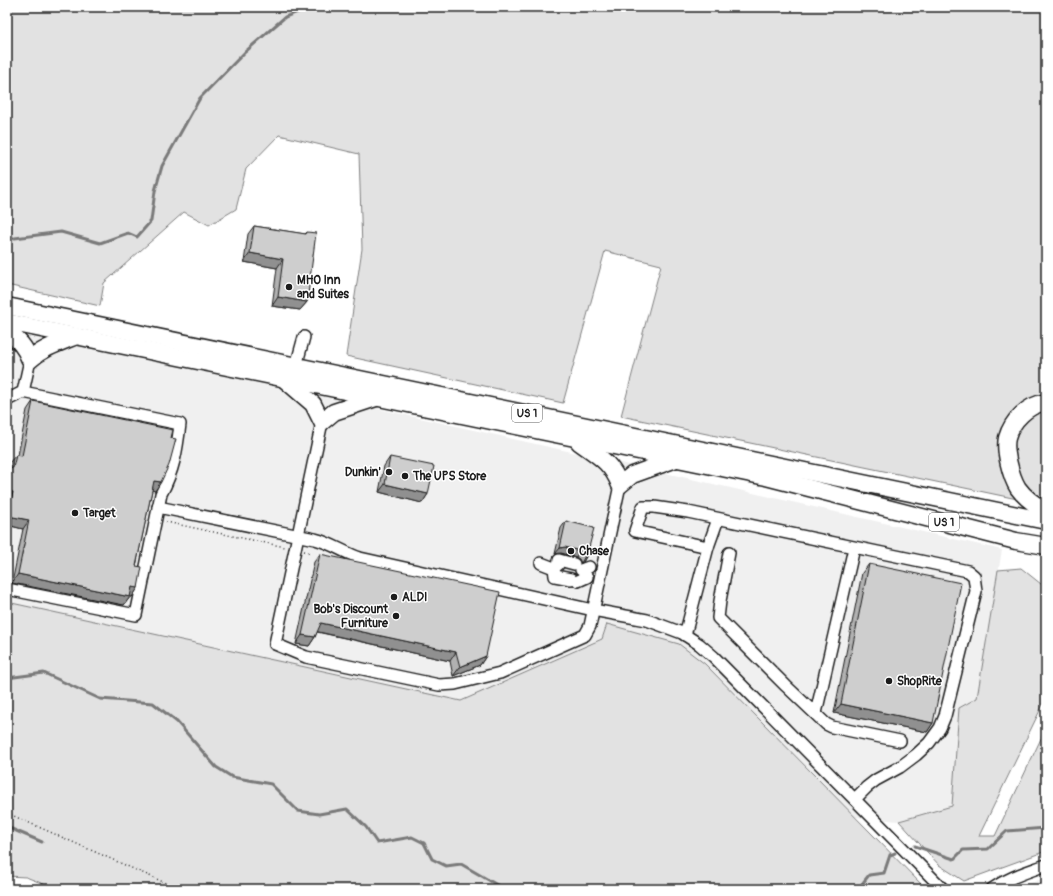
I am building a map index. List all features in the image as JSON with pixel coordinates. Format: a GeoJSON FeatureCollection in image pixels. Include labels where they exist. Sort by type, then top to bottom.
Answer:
{"type":"FeatureCollection","features":[{"type":"Feature","properties":{"kind":"highway","name":"US 1"},"geometry":{"type":"LineString","coordinates":[[7,306],[1046,521]]}},
{"type":"Feature","properties":{"kind":"highway","name":"US 1"},"geometry":{"type":"LineString","coordinates":[[7,322],[766,477],[1016,541],[1046,546]]}},
{"type":"Feature","properties":{"kind":"highway"},"geometry":{"type":"LineString","coordinates":[[7,332],[20,341],[27,350],[30,360],[38,353],[76,336]]}},
{"type":"Feature","properties":{"kind":"highway"},"geometry":{"type":"LineString","coordinates":[[282,378],[313,404],[322,422],[334,412],[378,398]]}},
{"type":"Feature","properties":{"kind":"highway"},"geometry":{"type":"LineString","coordinates":[[1046,402],[1040,403],[1029,409],[1012,426],[1007,439],[1007,450],[1012,475],[1017,487],[1026,497],[1046,511]]}},
{"type":"Feature","properties":{"kind":"highway"},"geometry":{"type":"LineString","coordinates":[[575,438],[607,462],[620,485],[632,475],[677,459]]}},
{"type":"Feature","properties":{"kind":"highway"},"geometry":{"type":"LineString","coordinates":[[1016,541],[1046,552]]}},
{"type":"Feature","properties":{"kind":"street"},"geometry":{"type":"LineString","coordinates":[[296,366],[304,337]]}},
{"type":"Feature","properties":{"kind":"street"},"geometry":{"type":"LineString","coordinates":[[23,392],[30,360]]}},
{"type":"Feature","properties":{"kind":"street"},"geometry":{"type":"LineString","coordinates":[[7,400],[23,392],[180,424],[177,452],[169,480],[161,494],[136,615],[7,589]]}},
{"type":"Feature","properties":{"kind":"street"},"geometry":{"type":"LineString","coordinates":[[322,422],[275,644],[306,657],[439,685],[456,684],[500,673],[585,635],[590,626],[620,485]]}},
{"type":"Feature","properties":{"kind":"street"},"geometry":{"type":"LineString","coordinates":[[158,507],[325,542],[347,554],[360,558],[593,610],[647,620],[685,635],[699,644],[714,657],[856,799],[943,889]]}},
{"type":"Feature","properties":{"kind":"street"},"geometry":{"type":"LineString","coordinates":[[708,547],[635,531],[643,507],[654,507],[718,519],[968,571],[974,576],[976,591],[945,716],[940,728],[930,743],[916,755],[867,787],[856,799]]}},
{"type":"Feature","properties":{"kind":"street"},"geometry":{"type":"LineString","coordinates":[[685,635],[708,547],[718,519]]}},
{"type":"Feature","properties":{"kind":"street"},"geometry":{"type":"LineString","coordinates":[[816,713],[854,548]]}},
{"type":"Feature","properties":{"kind":"street"},"geometry":{"type":"LineString","coordinates":[[730,553],[718,618],[786,686],[832,727],[900,741]]}},
{"type":"Feature","properties":{"kind":"street"},"geometry":{"type":"LineString","coordinates":[[559,560],[581,571],[555,576],[556,568],[559,560]]}},
{"type":"Feature","properties":{"kind":"street"},"geometry":{"type":"LineString","coordinates":[[541,563],[556,568]]}},
{"type":"Feature","properties":{"kind":"street"},"geometry":{"type":"LineString","coordinates":[[992,889],[1000,883],[1021,873],[1046,865]]}},
{"type":"Feature","properties":{"kind":"path"},"geometry":{"type":"LineString","coordinates":[[155,520],[311,553]]}},
{"type":"Feature","properties":{"kind":"path"},"geometry":{"type":"LineString","coordinates":[[7,813],[179,889]]}},
{"type":"Feature","properties":{"kind":"shaded area"},"geometry":{"type":"Polygon","coordinates":[[[7,7],[1046,7],[1046,505],[621,416],[661,265],[605,251],[563,403],[346,356],[362,249],[359,154],[279,135],[246,169],[236,209],[209,225],[184,212],[104,283],[100,306],[7,285],[7,7]]]}},
{"type":"Feature","properties":{"kind":"shaded area"},"geometry":{"type":"Polygon","coordinates":[[[7,326],[630,465],[1002,550],[977,698],[959,708],[952,806],[899,821],[855,817],[705,664],[679,644],[607,625],[602,639],[461,701],[7,602],[7,326]]]}},
{"type":"Feature","properties":{"kind":"shaded area"},"geometry":{"type":"Polygon","coordinates":[[[1021,568],[1046,588],[1046,698],[979,836],[995,836],[1046,728],[1046,851],[964,881],[939,865],[899,821],[952,806],[959,708],[977,698],[998,570],[1021,568]]]}},
{"type":"Feature","properties":{"kind":"shaded area"},"geometry":{"type":"Polygon","coordinates":[[[7,602],[461,701],[602,639],[607,624],[679,644],[705,664],[926,889],[56,889],[26,877],[7,876],[7,602]]]}},
{"type":"Feature","properties":{"kind":"shaded area"},"geometry":{"type":"Polygon","coordinates":[[[1046,877],[1046,889],[1013,889],[1045,878],[1046,877]]]}},
{"type":"Feature","properties":{"kind":"building","name":"MHO Inn and Suites"},"geometry":{"type":"Polygon","coordinates":[[[254,226],[306,234],[307,232],[316,233],[307,302],[278,297],[283,259],[250,253],[254,226]]]}},
{"type":"Feature","properties":{"kind":"building","name":"Target"},"geometry":{"type":"Polygon","coordinates":[[[33,401],[173,430],[171,438],[176,439],[169,465],[161,482],[154,481],[136,566],[142,567],[138,588],[132,587],[130,597],[18,574],[29,520],[8,516],[13,492],[7,491],[7,467],[13,468],[16,455],[22,456],[33,401]]]}},
{"type":"Feature","properties":{"kind":"building"},"geometry":{"type":"Polygon","coordinates":[[[390,457],[434,466],[428,494],[385,484],[390,457]]]}},
{"type":"Feature","properties":{"kind":"building"},"geometry":{"type":"Polygon","coordinates":[[[566,521],[594,528],[587,555],[585,556],[584,553],[580,551],[565,547],[560,548],[566,521]]]}},
{"type":"Feature","properties":{"kind":"building","name":"Bob's Discount Furniture"},"geometry":{"type":"Polygon","coordinates":[[[320,554],[500,592],[486,656],[460,667],[456,652],[321,623],[315,637],[302,635],[320,554]]]}},
{"type":"Feature","properties":{"kind":"building","name":"ShopRite"},"geometry":{"type":"Polygon","coordinates":[[[869,564],[961,583],[933,723],[841,704],[869,564]]]}},
{"type":"Feature","properties":{"kind":"waterway"},"geometry":{"type":"LineString","coordinates":[[7,239],[61,232],[100,243],[128,233],[137,237],[151,221],[155,191],[162,166],[200,98],[245,52],[285,17],[310,7]]}},
{"type":"Feature","properties":{"kind":"waterway"},"geometry":{"type":"LineString","coordinates":[[7,678],[44,673],[100,699],[153,703],[177,722],[216,767],[232,777],[271,784],[298,811],[319,814],[347,809],[366,827],[377,843],[412,837],[424,843],[432,859],[446,866],[461,864],[504,889]]}},
{"type":"Feature","properties":{"kind":"waterway"},"geometry":{"type":"LineString","coordinates":[[7,827],[42,842]]}},
{"type":"Feature","properties":{"kind":"waterway"},"geometry":{"type":"LineString","coordinates":[[915,846],[954,859],[963,850],[988,849],[1007,831],[1046,828]]}},
{"type":"Feature","properties":{"kind":"waterway"},"geometry":{"type":"LineString","coordinates":[[858,889],[869,875],[884,873],[890,855],[895,853]]}},
{"type":"Feature","properties":{"kind":"place","name":"MHO Inn and Suites"},"geometry":{"type":"Point","coordinates":[289,287]}},
{"type":"Feature","properties":{"kind":"place","name":"Dunkin'"},"geometry":{"type":"Point","coordinates":[389,472]}},
{"type":"Feature","properties":{"kind":"place","name":"The UPS Store"},"geometry":{"type":"Point","coordinates":[405,476]}},
{"type":"Feature","properties":{"kind":"place","name":"Target"},"geometry":{"type":"Point","coordinates":[75,513]}},
{"type":"Feature","properties":{"kind":"place","name":"Chase"},"geometry":{"type":"Point","coordinates":[571,551]}},
{"type":"Feature","properties":{"kind":"place","name":"ALDI"},"geometry":{"type":"Point","coordinates":[394,597]}},
{"type":"Feature","properties":{"kind":"place","name":"Bob's Discount Furniture"},"geometry":{"type":"Point","coordinates":[396,616]}},
{"type":"Feature","properties":{"kind":"place","name":"ShopRite"},"geometry":{"type":"Point","coordinates":[889,681]}}]}
